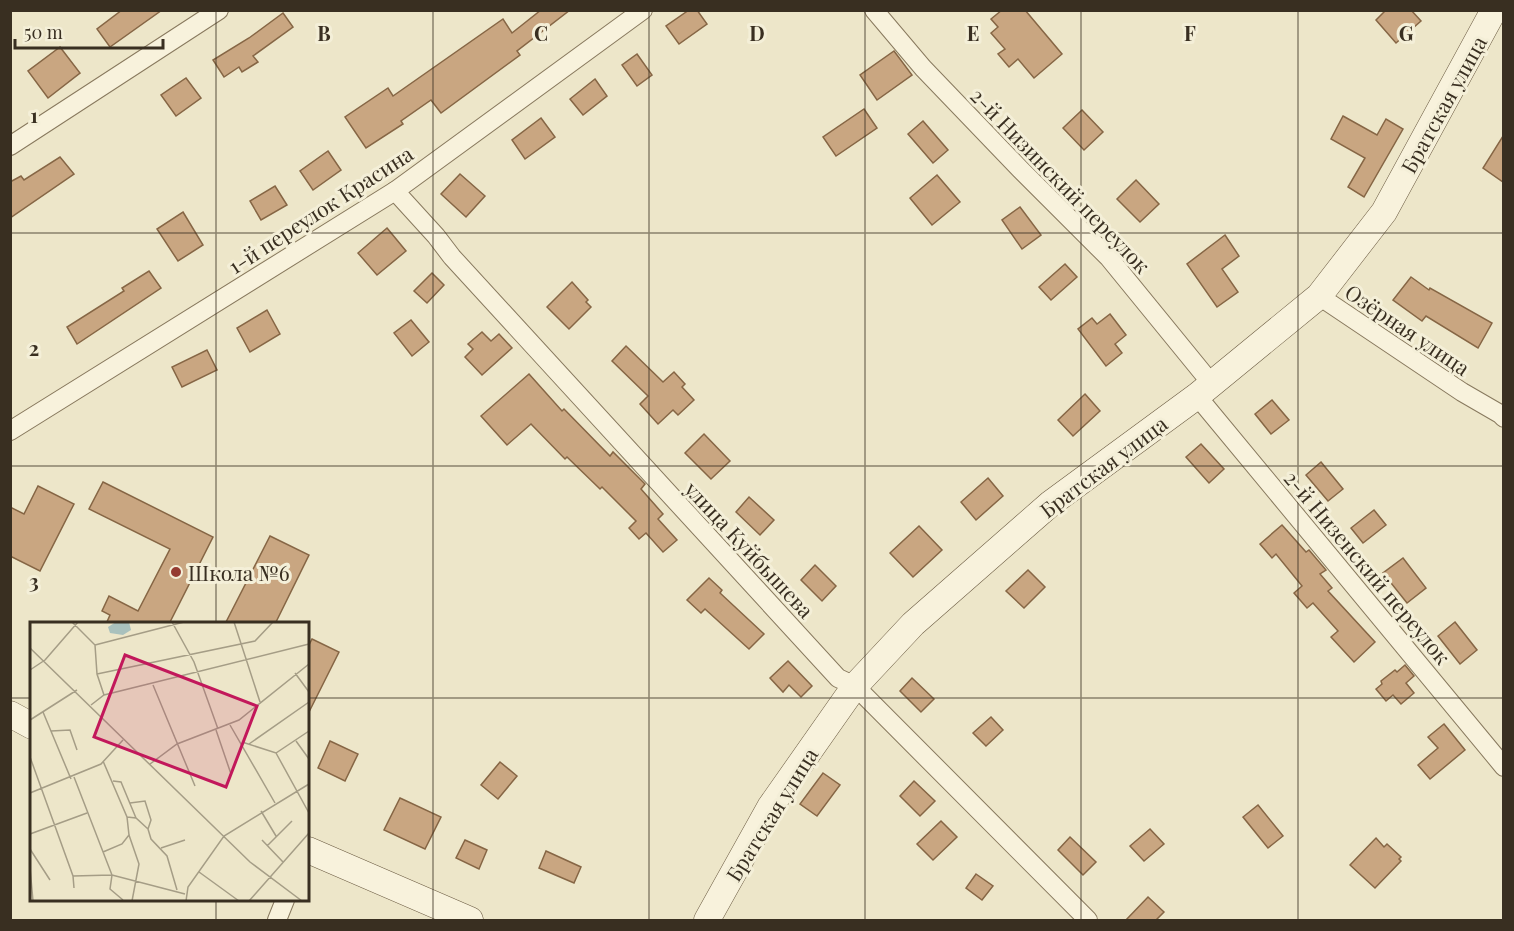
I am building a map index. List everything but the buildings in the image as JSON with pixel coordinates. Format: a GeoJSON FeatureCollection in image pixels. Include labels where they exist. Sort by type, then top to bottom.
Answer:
{"type":"FeatureCollection","features":[{"type":"Feature","properties":{"kind":"street"},"geometry":{"type":"LineString","coordinates":[[10,146],[219,10]]}},
{"type":"Feature","properties":{"kind":"street","name":"1-й переулок Красина"},"geometry":{"type":"LineString","coordinates":[[10,431],[395,191],[643,10]]}},
{"type":"Feature","properties":{"kind":"street","name":"2-й Низинский переулок"},"geometry":{"type":"LineString","coordinates":[[874,10],[923,68],[1109,258],[1204,390]]}},
{"type":"Feature","properties":{"kind":"street","name":"Братская улица"},"geometry":{"type":"LineString","coordinates":[[707,921],[770,807],[855,686],[913,624],[1050,504],[1204,390],[1318,296],[1384,212],[1494,10]]}},
{"type":"Feature","properties":{"kind":"street","name":"улица Куйбышева"},"geometry":{"type":"LineString","coordinates":[[395,191],[452,257],[838,678],[855,686],[1088,921]]}},
{"type":"Feature","properties":{"kind":"street","name":"Озёрная улица"},"geometry":{"type":"LineString","coordinates":[[1318,296],[1462,392],[1502,415]]}},
{"type":"Feature","properties":{"kind":"street","name":"2-й Низенский переулок"},"geometry":{"type":"LineString","coordinates":[[1204,390],[1503,767]]}},
{"type":"Feature","properties":{"kind":"street"},"geometry":{"type":"LineString","coordinates":[[10,714],[30,725]]}},
{"type":"Feature","properties":{"kind":"street"},"geometry":{"type":"LineString","coordinates":[[309,850],[470,921]]}},
{"type":"Feature","properties":{"kind":"street"},"geometry":{"type":"LineString","coordinates":[[277,921],[285,901]]}},
{"type":"Feature","properties":{"kind":"place","name":"Школа №6"},"geometry":{"type":"Point","coordinates":[176,572]}}]}
